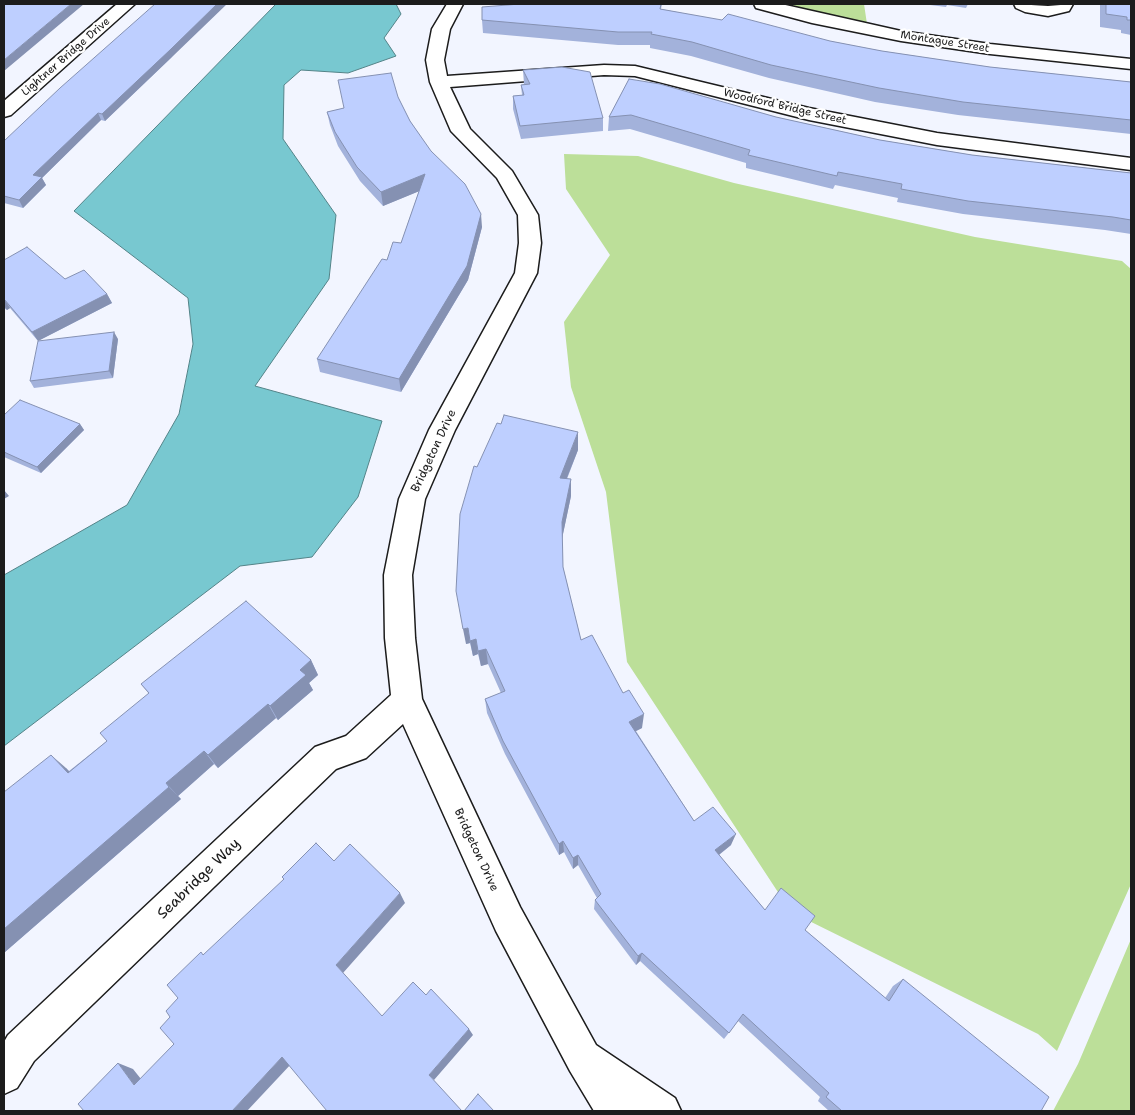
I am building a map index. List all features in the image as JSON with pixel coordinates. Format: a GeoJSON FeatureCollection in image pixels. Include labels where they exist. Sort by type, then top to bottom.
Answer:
{"type":"FeatureCollection","features":[{"type":"Feature","properties":{"kind":"street","name":"Lightner Bridge Drive"},"geometry":{"type":"LineString","coordinates":[[4,111],[127,4]]}},
{"type":"Feature","properties":{"kind":"street","name":"Bridgeton Drive"},"geometry":{"type":"LineString","coordinates":[[455,4],[441,29],[439,37],[435,60],[439,82],[461,131],[504,175],[528,215],[530,243],[526,273],[442,430],[412,499],[398,575],[400,638],[407,700],[508,919],[583,1058],[616,1111]]}},
{"type":"Feature","properties":{"kind":"street","name":"Montague Street"},"geometry":{"type":"LineString","coordinates":[[762,4],[818,19],[901,36],[990,50],[1131,64]]}},
{"type":"Feature","properties":{"kind":"street"},"geometry":{"type":"LineString","coordinates":[[1022,4],[1031,8],[1048,11],[1062,7],[1065,4]]}},
{"type":"Feature","properties":{"kind":"street","name":"Woodford Bridge Street"},"geometry":{"type":"LineString","coordinates":[[439,82],[604,70],[635,71],[809,114],[937,139],[1131,164]]}},
{"type":"Feature","properties":{"kind":"street","name":"Seabridge Way"},"geometry":{"type":"LineString","coordinates":[[4,1075],[21,1048],[326,758],[355,748],[407,700]]}},
{"type":"Feature","properties":{"kind":"street","name":"Bridgeton Drive"},"geometry":{"type":"LineString","coordinates":[[583,1058],[662,1111]]}},
{"type":"Feature","properties":{"kind":"green space"},"geometry":{"type":"Polygon","coordinates":[[[782,4],[864,4],[867,24],[822,15],[782,4]]]}},
{"type":"Feature","properties":{"kind":"green space"},"geometry":{"type":"Polygon","coordinates":[[[564,154],[638,156],[734,183],[975,237],[1122,261],[1131,269],[1131,884],[1057,1051],[1038,1034],[791,912],[627,662],[606,492],[571,387],[564,322],[610,255],[566,189],[564,154]]]}},
{"type":"Feature","properties":{"kind":"green space"},"geometry":{"type":"Polygon","coordinates":[[[1131,939],[1131,1111],[1053,1111],[1078,1064],[1131,939]]]}},
{"type":"Feature","properties":{"kind":"water"},"geometry":{"type":"Polygon","coordinates":[[[276,4],[396,4],[401,14],[384,38],[396,56],[348,73],[301,70],[284,85],[283,139],[336,215],[329,279],[255,386],[382,421],[358,497],[312,557],[240,566],[4,746],[4,575],[127,505],[179,414],[193,344],[188,298],[74,211],[276,4]]]}},
{"type":"Feature","properties":{"kind":"building"},"geometry":{"type":"Polygon","coordinates":[[[4,4],[71,4],[4,60],[4,4]]]}},
{"type":"Feature","properties":{"kind":"building"},"geometry":{"type":"Polygon","coordinates":[[[155,4],[217,4],[102,114],[98,113],[33,175],[42,177],[19,200],[4,196],[4,141],[60,88],[155,4]]]}},
{"type":"Feature","properties":{"kind":"building"},"geometry":{"type":"Polygon","coordinates":[[[520,4],[661,4],[660,9],[722,20],[728,14],[830,41],[882,51],[990,67],[1131,82],[1131,120],[963,102],[879,88],[771,65],[692,42],[651,34],[652,32],[618,32],[482,20],[482,7],[520,4]]]}},
{"type":"Feature","properties":{"kind":"building"},"geometry":{"type":"Polygon","coordinates":[[[1106,4],[1131,4],[1131,20],[1127,20],[1127,17],[1106,14],[1106,4]]]}},
{"type":"Feature","properties":{"kind":"building"},"geometry":{"type":"Polygon","coordinates":[[[562,67],[590,72],[603,118],[520,126],[513,96],[524,95],[521,85],[530,84],[523,70],[562,67]]]}},
{"type":"Feature","properties":{"kind":"building"},"geometry":{"type":"Polygon","coordinates":[[[391,73],[398,97],[410,121],[431,151],[465,184],[481,214],[467,266],[399,379],[317,359],[382,259],[387,260],[393,242],[401,243],[425,174],[381,192],[357,167],[335,132],[327,112],[344,108],[338,80],[391,73]]]}},
{"type":"Feature","properties":{"kind":"building"},"geometry":{"type":"Polygon","coordinates":[[[629,79],[660,84],[776,117],[880,140],[972,155],[1131,173],[1131,220],[968,201],[901,189],[902,184],[838,172],[837,176],[748,155],[750,150],[631,115],[609,117],[629,79]]]}},
{"type":"Feature","properties":{"kind":"building"},"geometry":{"type":"Polygon","coordinates":[[[27,247],[65,279],[84,270],[107,294],[32,332],[4,299],[4,260],[27,247]]]}},
{"type":"Feature","properties":{"kind":"building"},"geometry":{"type":"Polygon","coordinates":[[[114,332],[109,371],[30,381],[38,341],[114,332]]]}},
{"type":"Feature","properties":{"kind":"building"},"geometry":{"type":"Polygon","coordinates":[[[20,400],[80,424],[37,467],[4,452],[4,415],[20,400]]]}},
{"type":"Feature","properties":{"kind":"building"},"geometry":{"type":"Polygon","coordinates":[[[504,415],[578,432],[560,478],[571,479],[562,522],[563,567],[581,640],[592,635],[623,693],[629,690],[644,714],[629,722],[694,821],[713,807],[736,834],[715,850],[765,910],[781,888],[815,916],[805,930],[889,1001],[903,979],[1049,1097],[1041,1111],[842,1111],[826,1097],[829,1093],[743,1014],[729,1033],[642,953],[638,956],[595,900],[601,894],[578,855],[573,858],[563,841],[559,844],[503,741],[485,699],[505,691],[486,649],[478,651],[476,639],[470,641],[468,628],[463,629],[456,591],[460,514],[474,466],[477,467],[497,423],[501,424],[504,415]]]}},
{"type":"Feature","properties":{"kind":"building"},"geometry":{"type":"Polygon","coordinates":[[[246,601],[311,660],[300,670],[306,675],[270,706],[268,704],[208,755],[204,751],[166,783],[169,787],[4,929],[4,792],[51,755],[68,773],[107,741],[100,733],[149,693],[141,684],[246,601]]]}},
{"type":"Feature","properties":{"kind":"building"},"geometry":{"type":"Polygon","coordinates":[[[316,843],[334,861],[350,844],[400,893],[336,965],[382,1016],[413,982],[426,995],[431,989],[469,1029],[429,1075],[462,1111],[327,1111],[282,1057],[232,1111],[84,1111],[78,1104],[118,1063],[134,1085],[174,1044],[160,1028],[170,1017],[166,1011],[178,998],[167,985],[201,952],[203,955],[284,879],[282,877],[316,843]]]}},
{"type":"Feature","properties":{"kind":"building"},"geometry":{"type":"Polygon","coordinates":[[[478,1094],[494,1111],[464,1111],[478,1094]]]}}]}
